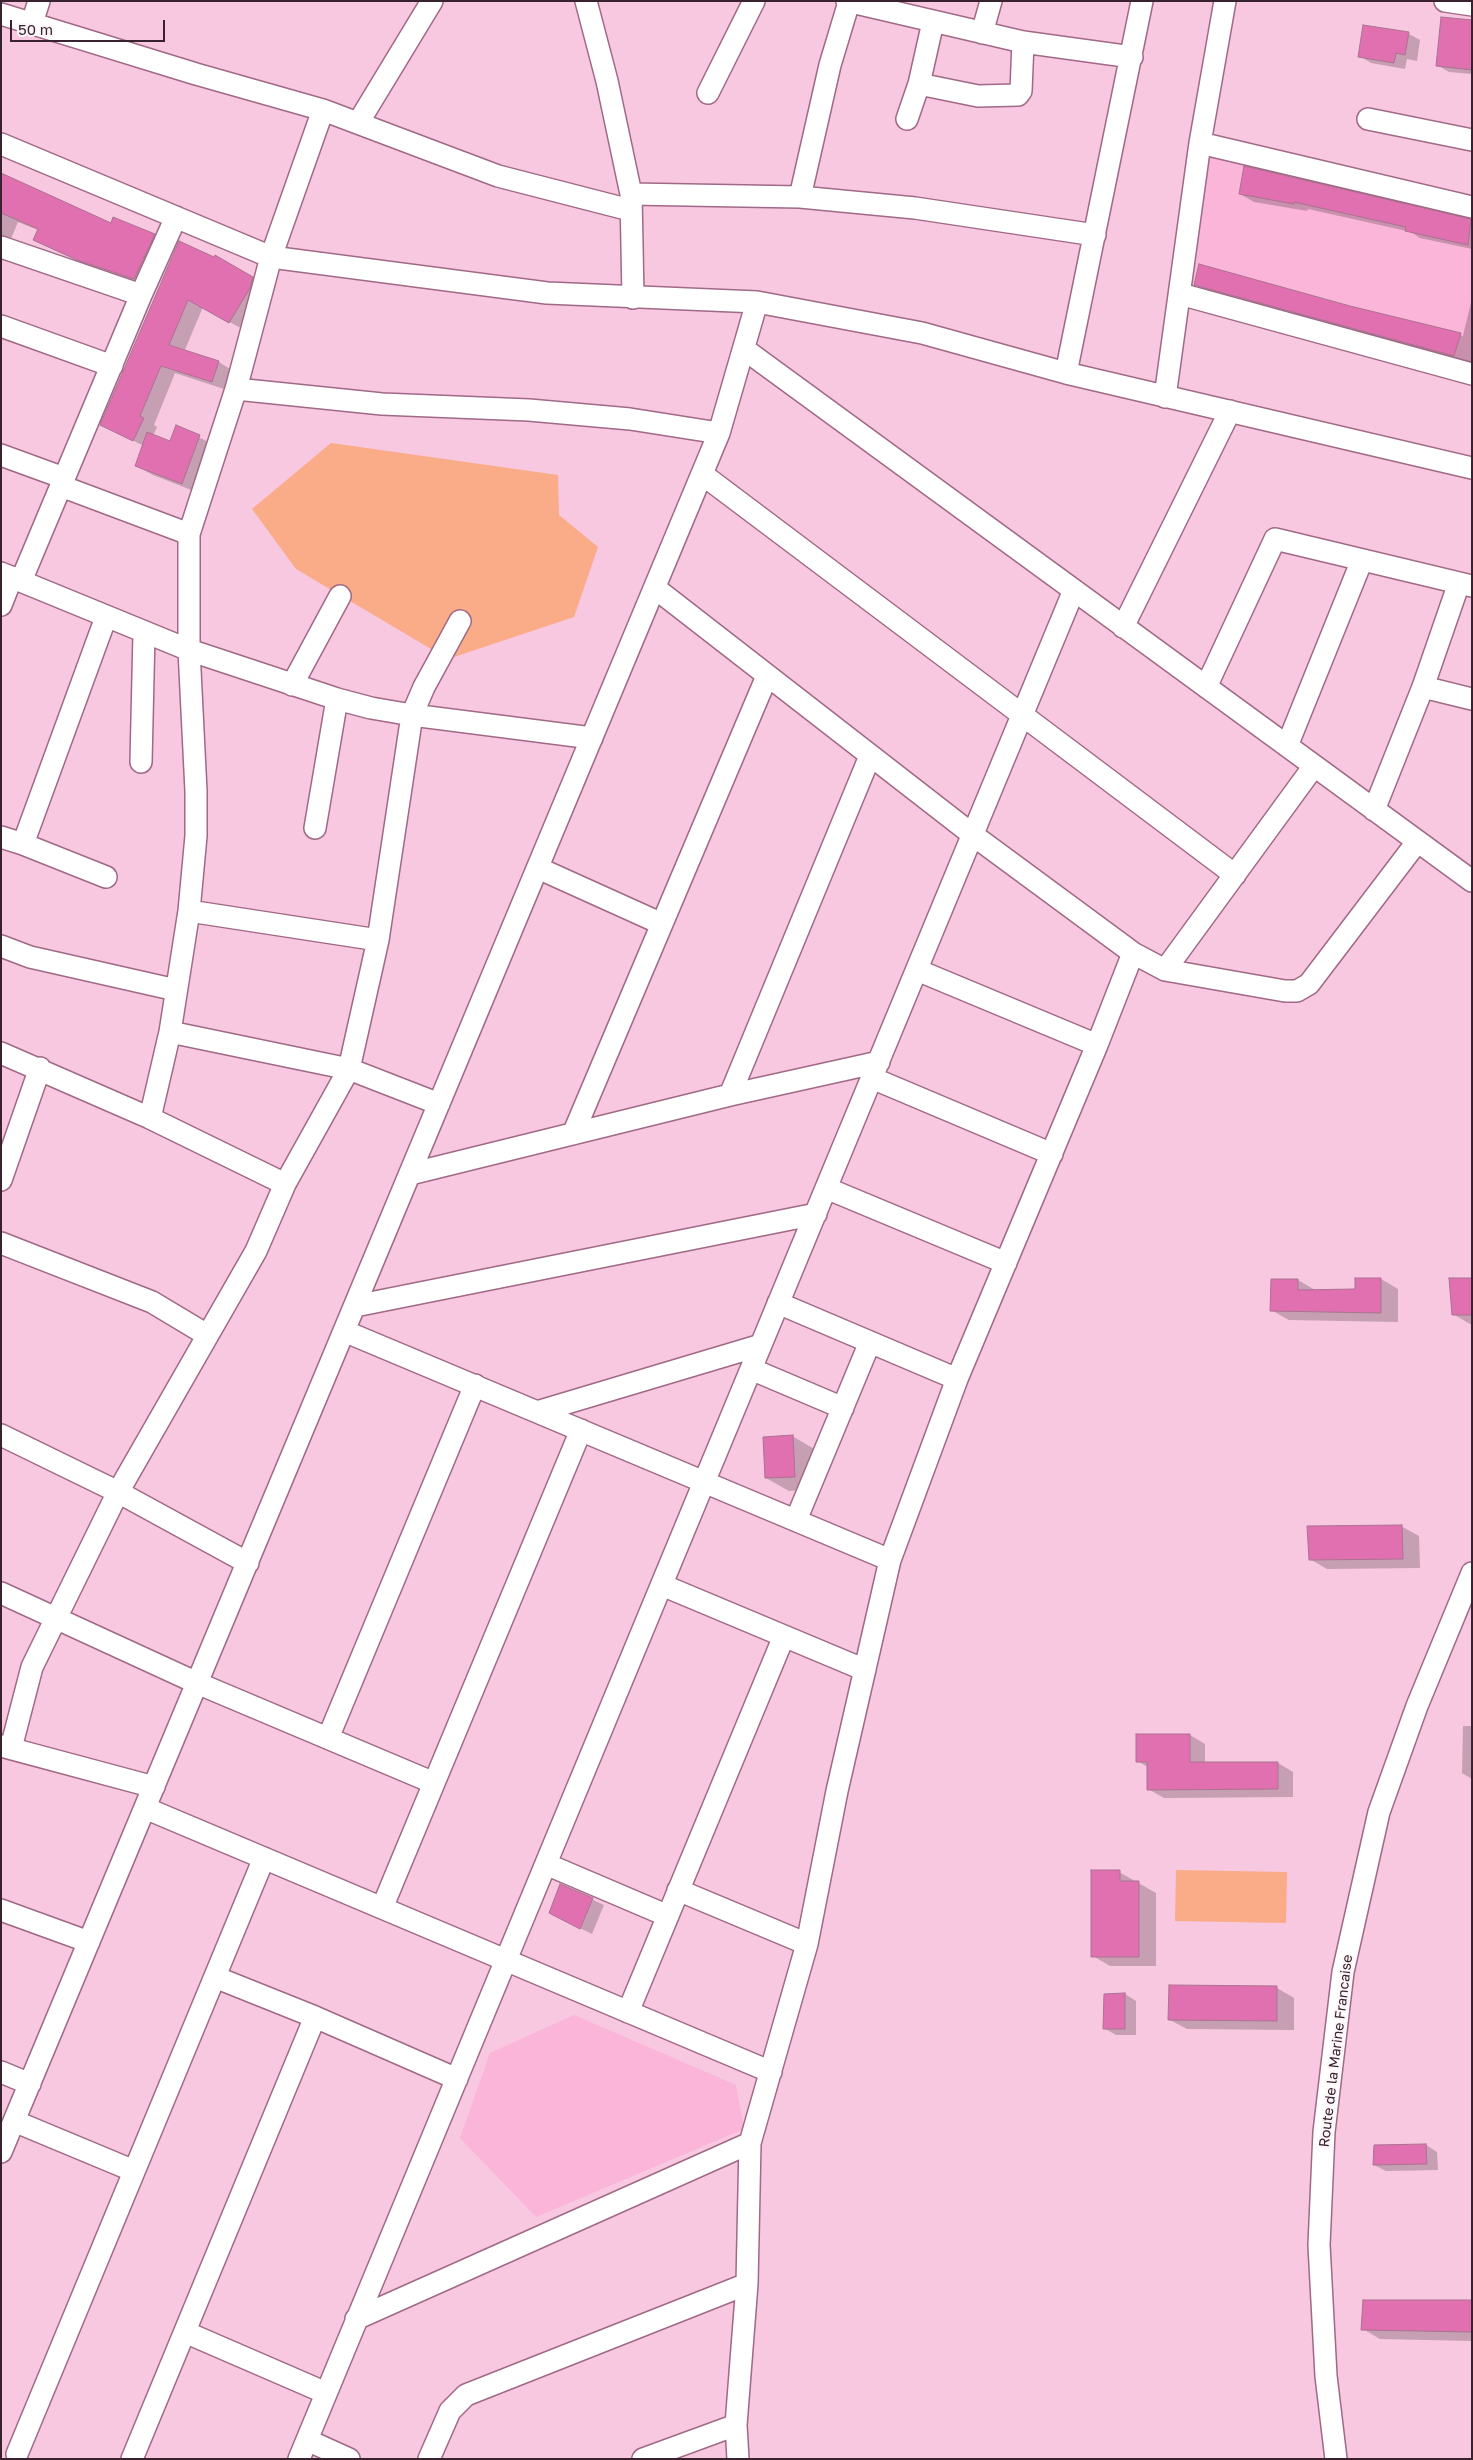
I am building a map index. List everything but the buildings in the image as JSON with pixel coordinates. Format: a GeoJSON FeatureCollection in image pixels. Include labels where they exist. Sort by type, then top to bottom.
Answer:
{"type":"FeatureCollection","features":[{"type":"Feature","properties":{"kind":"street"},"geometry":{"type":"LineString","coordinates":[[32,23],[39,1]]}},
{"type":"Feature","properties":{"kind":"street"},"geometry":{"type":"LineString","coordinates":[[358,123],[432,1]]}},
{"type":"Feature","properties":{"kind":"street"},"geometry":{"type":"LineString","coordinates":[[586,1],[607,81],[631,202],[633,298]]}},
{"type":"Feature","properties":{"kind":"street"},"geometry":{"type":"LineString","coordinates":[[708,93],[754,1]]}},
{"type":"Feature","properties":{"kind":"street"},"geometry":{"type":"LineString","coordinates":[[800,197],[826,79],[848,1],[982,34],[1023,42],[1132,57]]}},
{"type":"Feature","properties":{"kind":"street"},"geometry":{"type":"LineString","coordinates":[[982,34],[991,1]]}},
{"type":"Feature","properties":{"kind":"street"},"geometry":{"type":"LineString","coordinates":[[1066,373],[1096,235],[1142,1]]}},
{"type":"Feature","properties":{"kind":"street"},"geometry":{"type":"LineString","coordinates":[[1165,397],[1200,143],[1225,1]]}},
{"type":"Feature","properties":{"kind":"street"},"geometry":{"type":"LineString","coordinates":[[1445,1],[1472,5]]}},
{"type":"Feature","properties":{"kind":"street"},"geometry":{"type":"LineString","coordinates":[[1,14],[323,110],[498,176],[631,202],[800,197],[915,208],[1096,235]]}},
{"type":"Feature","properties":{"kind":"street"},"geometry":{"type":"LineString","coordinates":[[907,119],[919,84],[933,22]]}},
{"type":"Feature","properties":{"kind":"street"},"geometry":{"type":"LineString","coordinates":[[919,84],[978,96],[1018,96],[1021,91],[1023,42]]}},
{"type":"Feature","properties":{"kind":"street"},"geometry":{"type":"LineString","coordinates":[[150,1118],[170,1032],[189,911],[196,836],[196,792],[189,650],[189,534],[236,389],[271,257],[323,110]]}},
{"type":"Feature","properties":{"kind":"street"},"geometry":{"type":"LineString","coordinates":[[1368,119],[1472,140]]}},
{"type":"Feature","properties":{"kind":"street"},"geometry":{"type":"LineString","coordinates":[[1200,143],[1472,207]]}},
{"type":"Feature","properties":{"kind":"street"},"geometry":{"type":"LineString","coordinates":[[1,144],[271,257],[547,292],[633,298],[757,302],[922,333],[1066,373],[1472,468]]}},
{"type":"Feature","properties":{"kind":"street"},"geometry":{"type":"LineString","coordinates":[[1,605],[12,577],[63,482],[140,294],[176,217]]}},
{"type":"Feature","properties":{"kind":"street"},"geometry":{"type":"LineString","coordinates":[[1,247],[140,294]]}},
{"type":"Feature","properties":{"kind":"street"},"geometry":{"type":"LineString","coordinates":[[1180,294],[1472,374]]}},
{"type":"Feature","properties":{"kind":"street"},"geometry":{"type":"LineString","coordinates":[[1,2152],[719,433],[757,302]]}},
{"type":"Feature","properties":{"kind":"street"},"geometry":{"type":"LineString","coordinates":[[1,326],[112,366]]}},
{"type":"Feature","properties":{"kind":"street"},"geometry":{"type":"LineString","coordinates":[[744,350],[1418,842],[1470,873]]}},
{"type":"Feature","properties":{"kind":"street"},"geometry":{"type":"LineString","coordinates":[[236,389],[382,404],[529,410],[612,417],[719,433]]}},
{"type":"Feature","properties":{"kind":"street"},"geometry":{"type":"LineString","coordinates":[[1123,627],[1230,411]]}},
{"type":"Feature","properties":{"kind":"street"},"geometry":{"type":"LineString","coordinates":[[1,455],[189,534]]}},
{"type":"Feature","properties":{"kind":"street"},"geometry":{"type":"LineString","coordinates":[[702,474],[1235,875]]}},
{"type":"Feature","properties":{"kind":"street"},"geometry":{"type":"LineString","coordinates":[[1206,687],[1275,539],[1465,584],[1374,810]]}},
{"type":"Feature","properties":{"kind":"street"},"geometry":{"type":"LineString","coordinates":[[1287,746],[1362,560]]}},
{"type":"Feature","properties":{"kind":"street"},"geometry":{"type":"LineString","coordinates":[[12,577],[189,650],[337,699],[371,708],[412,715],[592,738]]}},
{"type":"Feature","properties":{"kind":"street"},"geometry":{"type":"LineString","coordinates":[[655,588],[972,835],[1133,953],[1165,970],[1285,992],[1297,991],[1309,984],[1418,842]]}},
{"type":"Feature","properties":{"kind":"street"},"geometry":{"type":"LineString","coordinates":[[349,2459],[303,2449],[1074,590]]}},
{"type":"Feature","properties":{"kind":"street"},"geometry":{"type":"LineString","coordinates":[[292,685],[340,596]]}},
{"type":"Feature","properties":{"kind":"street"},"geometry":{"type":"LineString","coordinates":[[23,844],[106,617]]}},
{"type":"Feature","properties":{"kind":"street"},"geometry":{"type":"LineString","coordinates":[[154,1787],[6,1747],[32,1667],[57,1620],[118,1492],[256,1251],[285,1184],[349,1069],[378,940],[412,715],[424,687],[460,621]]}},
{"type":"Feature","properties":{"kind":"street"},"geometry":{"type":"LineString","coordinates":[[140,762],[144,633]]}},
{"type":"Feature","properties":{"kind":"street"},"geometry":{"type":"LineString","coordinates":[[573,1134],[767,676]]}},
{"type":"Feature","properties":{"kind":"street"},"geometry":{"type":"LineString","coordinates":[[1423,687],[1472,699]]}},
{"type":"Feature","properties":{"kind":"street"},"geometry":{"type":"LineString","coordinates":[[316,828],[337,699]]}},
{"type":"Feature","properties":{"kind":"street"},"geometry":{"type":"LineString","coordinates":[[730,1095],[870,756]]}},
{"type":"Feature","properties":{"kind":"street"},"geometry":{"type":"LineString","coordinates":[[1165,970],[1314,766]]}},
{"type":"Feature","properties":{"kind":"street"},"geometry":{"type":"LineString","coordinates":[[1,837],[106,876]]}},
{"type":"Feature","properties":{"kind":"street"},"geometry":{"type":"LineString","coordinates":[[538,868],[662,924]]}},
{"type":"Feature","properties":{"kind":"street"},"geometry":{"type":"LineString","coordinates":[[189,911],[378,940]]}},
{"type":"Feature","properties":{"kind":"street"},"geometry":{"type":"LineString","coordinates":[[1,946],[30,957],[176,990]]}},
{"type":"Feature","properties":{"kind":"street"},"geometry":{"type":"LineString","coordinates":[[738,2459],[736,2425],[747,2284],[750,2142],[807,1944],[836,1791],[890,1560],[957,1379],[1097,1046],[1133,953]]}},
{"type":"Feature","properties":{"kind":"street"},"geometry":{"type":"LineString","coordinates":[[917,970],[1097,1046]]}},
{"type":"Feature","properties":{"kind":"street"},"geometry":{"type":"LineString","coordinates":[[170,1032],[349,1069],[439,1104]]}},
{"type":"Feature","properties":{"kind":"street"},"geometry":{"type":"LineString","coordinates":[[1,1053],[40,1068],[150,1118],[285,1184]]}},
{"type":"Feature","properties":{"kind":"street"},"geometry":{"type":"LineString","coordinates":[[1,1180],[40,1068]]}},
{"type":"Feature","properties":{"kind":"street"},"geometry":{"type":"LineString","coordinates":[[410,1174],[730,1095],[875,1070],[1052,1154]]}},
{"type":"Feature","properties":{"kind":"street"},"geometry":{"type":"LineString","coordinates":[[826,1188],[1006,1263]]}},
{"type":"Feature","properties":{"kind":"street"},"geometry":{"type":"LineString","coordinates":[[355,1306],[816,1214]]}},
{"type":"Feature","properties":{"kind":"street"},"geometry":{"type":"LineString","coordinates":[[1,1243],[152,1302],[207,1335]]}},
{"type":"Feature","properties":{"kind":"street"},"geometry":{"type":"LineString","coordinates":[[778,1304],[957,1379]]}},
{"type":"Feature","properties":{"kind":"street"},"geometry":{"type":"LineString","coordinates":[[344,1331],[540,1411],[890,1560]]}},
{"type":"Feature","properties":{"kind":"street"},"geometry":{"type":"LineString","coordinates":[[796,1520],[870,1342]]}},
{"type":"Feature","properties":{"kind":"street"},"geometry":{"type":"LineString","coordinates":[[540,1411],[761,1345]]}},
{"type":"Feature","properties":{"kind":"street"},"geometry":{"type":"LineString","coordinates":[[751,1369],[843,1408]]}},
{"type":"Feature","properties":{"kind":"street"},"geometry":{"type":"LineString","coordinates":[[328,1738],[475,1385]]}},
{"type":"Feature","properties":{"kind":"street"},"geometry":{"type":"LineString","coordinates":[[382,1908],[581,1430]]}},
{"type":"Feature","properties":{"kind":"street"},"geometry":{"type":"LineString","coordinates":[[1,1436],[118,1492],[248,1563]]}},
{"type":"Feature","properties":{"kind":"street","name":"Route de la Marine Francaise"},"geometry":{"type":"LineString","coordinates":[[1336,2459],[1326,2376],[1319,2245],[1324,2132],[1343,1972],[1379,1812],[1417,1706],[1472,1573]]}},
{"type":"Feature","properties":{"kind":"street"},"geometry":{"type":"LineString","coordinates":[[662,1585],[865,1670]]}},
{"type":"Feature","properties":{"kind":"street"},"geometry":{"type":"LineString","coordinates":[[1,1593],[197,1684],[434,1783]]}},
{"type":"Feature","properties":{"kind":"street"},"geometry":{"type":"LineString","coordinates":[[628,2012],[784,1636]]}},
{"type":"Feature","properties":{"kind":"street"},"geometry":{"type":"LineString","coordinates":[[145,1808],[771,2072]]}},
{"type":"Feature","properties":{"kind":"street"},"geometry":{"type":"LineString","coordinates":[[15,2454],[264,1858]]}},
{"type":"Feature","properties":{"kind":"street"},"geometry":{"type":"LineString","coordinates":[[546,1864],[668,1916]]}},
{"type":"Feature","properties":{"kind":"street"},"geometry":{"type":"LineString","coordinates":[[678,1890],[807,1944]]}},
{"type":"Feature","properties":{"kind":"street"},"geometry":{"type":"LineString","coordinates":[[1,1910],[89,1942]]}},
{"type":"Feature","properties":{"kind":"street"},"geometry":{"type":"LineString","coordinates":[[215,1977],[315,2017],[457,2078]]}},
{"type":"Feature","properties":{"kind":"street"},"geometry":{"type":"LineString","coordinates":[[132,2459],[315,2017]]}},
{"type":"Feature","properties":{"kind":"street"},"geometry":{"type":"LineString","coordinates":[[1,2072],[30,2084]]}},
{"type":"Feature","properties":{"kind":"street"},"geometry":{"type":"LineString","coordinates":[[14,2121],[134,2171]]}},
{"type":"Feature","properties":{"kind":"street"},"geometry":{"type":"LineString","coordinates":[[356,2320],[750,2142]]}},
{"type":"Feature","properties":{"kind":"street"},"geometry":{"type":"LineString","coordinates":[[429,2459],[450,2411],[466,2394],[747,2284]]}},
{"type":"Feature","properties":{"kind":"street"},"geometry":{"type":"LineString","coordinates":[[185,2332],[326,2393]]}},
{"type":"Feature","properties":{"kind":"street"},"geometry":{"type":"LineString","coordinates":[[643,2459],[736,2425]]}},
{"type":"Feature","properties":{"kind":"shaded area"},"geometry":{"type":"Polygon","coordinates":[[[1210,149],[1472,211],[1472,367],[1187,290],[1210,149]]]}},
{"type":"Feature","properties":{"kind":"shaded area"},"geometry":{"type":"Polygon","coordinates":[[[331,443],[558,475],[559,515],[598,547],[574,617],[448,659],[296,569],[252,509],[331,443]]]}},
{"type":"Feature","properties":{"kind":"shaded area"},"geometry":{"type":"Polygon","coordinates":[[[1176,1870],[1287,1872],[1286,1923],[1175,1921],[1176,1870]]]}},
{"type":"Feature","properties":{"kind":"shaded area"},"geometry":{"type":"Polygon","coordinates":[[[574,2015],[736,2085],[744,2129],[536,2217],[460,2138],[490,2053],[574,2015]]]}}]}
